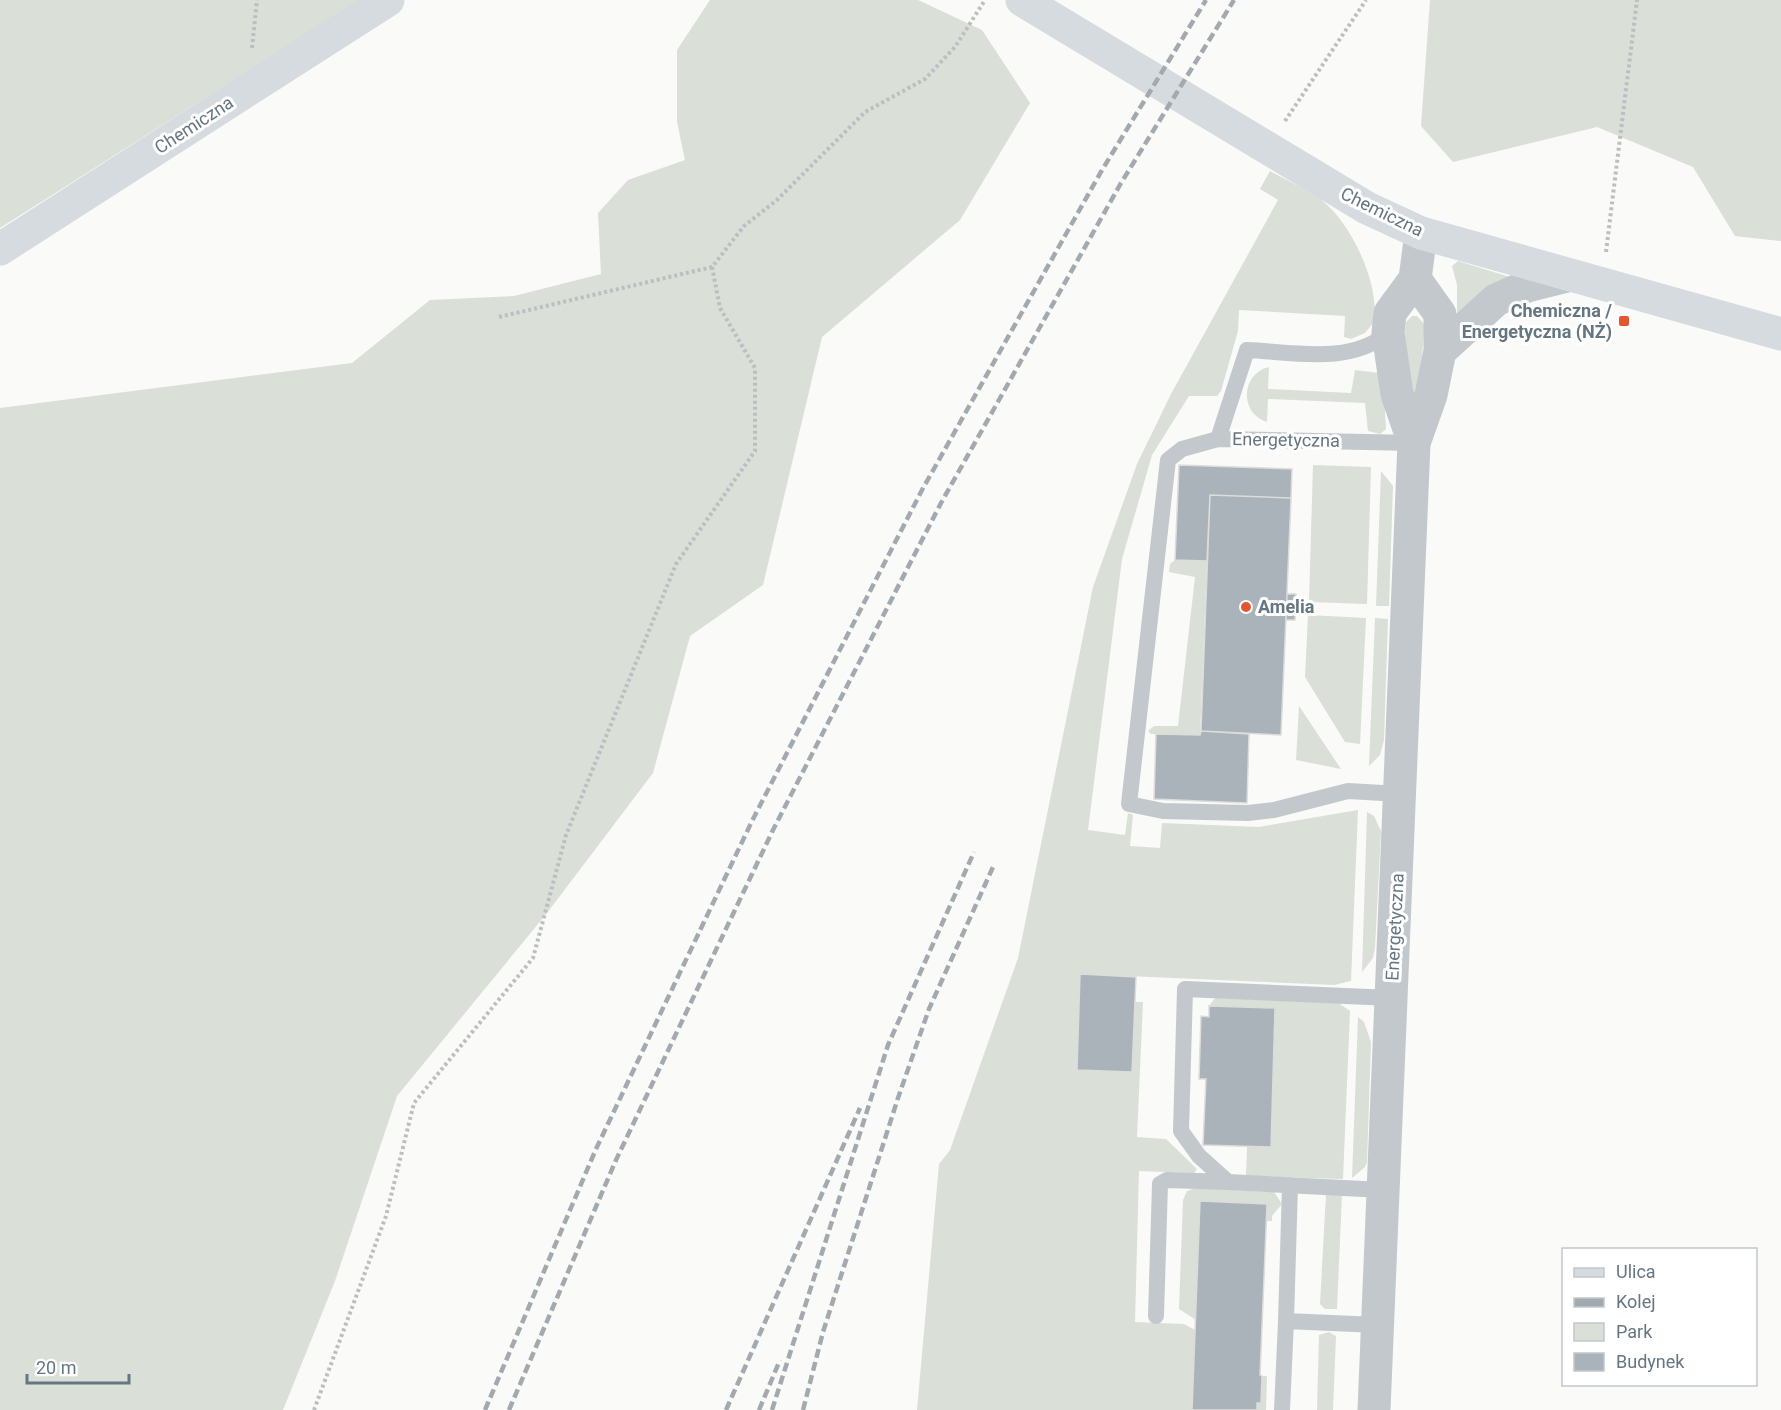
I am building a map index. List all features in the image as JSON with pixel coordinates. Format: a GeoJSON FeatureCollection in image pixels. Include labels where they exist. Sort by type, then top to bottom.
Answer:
{"type":"FeatureCollection","features":[{"type":"Feature","properties":{"kind":"street","name":"Chemiczna"},"geometry":{"type":"LineString","coordinates":[[0,249],[388,0]]}},
{"type":"Feature","properties":{"kind":"street","name":"Chemiczna"},"geometry":{"type":"LineString","coordinates":[[1022,0],[1367,208],[1421,233],[1602,286],[1781,334]]}},
{"type":"Feature","properties":{"kind":"street","name":"Energetyczna"},"geometry":{"type":"LineString","coordinates":[[1414,443],[1397,394],[1388,333],[1390,313],[1415,279],[1421,233]]}},
{"type":"Feature","properties":{"kind":"street"},"geometry":{"type":"LineString","coordinates":[[1440,351],[1496,300],[1527,286],[1567,276]]}},
{"type":"Feature","properties":{"kind":"street","name":"Energetyczna"},"geometry":{"type":"LineString","coordinates":[[1374,1410],[1414,443],[1431,396],[1440,351],[1440,314],[1415,279]]}},
{"type":"Feature","properties":{"kind":"lane","name":"Energetyczna"},"geometry":{"type":"LineString","coordinates":[[1388,333],[1371,345],[1352,352],[1247,350],[1218,439],[1414,443]]}},
{"type":"Feature","properties":{"kind":"lane"},"geometry":{"type":"LineString","coordinates":[[1218,439],[1182,449],[1168,460],[1129,804],[1163,811],[1248,813],[1274,810],[1348,791],[1400,794]]}},
{"type":"Feature","properties":{"kind":"lane"},"geometry":{"type":"LineString","coordinates":[[1228,1182],[1199,1156],[1180,1131],[1185,988],[1392,998]]}},
{"type":"Feature","properties":{"kind":"lane"},"geometry":{"type":"LineString","coordinates":[[1156,1316],[1160,1184],[1167,1180],[1383,1190]]}},
{"type":"Feature","properties":{"kind":"lane"},"geometry":{"type":"LineString","coordinates":[[1282,1410],[1290,1185]]}},
{"type":"Feature","properties":{"kind":"lane"},"geometry":{"type":"LineString","coordinates":[[1286,1321],[1377,1325]]}},
{"type":"Feature","properties":{"kind":"path"},"geometry":{"type":"LineString","coordinates":[[500,317],[711,267],[744,226],[777,200],[865,112],[925,80],[955,47],[985,0]]}},
{"type":"Feature","properties":{"kind":"path"},"geometry":{"type":"LineString","coordinates":[[1267,147],[1366,0]]}},
{"type":"Feature","properties":{"kind":"path"},"geometry":{"type":"LineString","coordinates":[[1602,286],[1637,0]]}},
{"type":"Feature","properties":{"kind":"path"},"geometry":{"type":"LineString","coordinates":[[314,1410],[386,1216],[414,1104],[533,958],[566,835],[676,564],[755,451],[755,368],[720,308],[711,267]]}},
{"type":"Feature","properties":{"kind":"green space"},"geometry":{"type":"Polygon","coordinates":[[[0,0],[363,0],[0,228],[0,0]]]}},
{"type":"Feature","properties":{"kind":"green space"},"geometry":{"type":"Polygon","coordinates":[[[710,0],[918,0],[982,30],[1030,103],[960,220],[822,337],[763,585],[690,636],[653,773],[547,913],[397,1096],[335,1281],[283,1410],[0,1410],[0,408],[352,363],[430,300],[514,296],[601,274],[598,213],[628,180],[685,160],[677,122],[677,50],[710,0]]]}},
{"type":"Feature","properties":{"kind":"green space"},"geometry":{"type":"Polygon","coordinates":[[[1430,0],[1781,0],[1781,241],[1735,236],[1693,167],[1597,127],[1453,162],[1421,126],[1430,0]]]}},
{"type":"Feature","properties":{"kind":"green space"},"geometry":{"type":"Polygon","coordinates":[[[1270,171],[1319,198],[1342,222],[1361,254],[1368,272],[1375,307],[1374,322],[1365,333],[1351,339],[1344,337],[1345,316],[1239,310],[1238,331],[1221,391],[1217,396],[1189,396],[1152,455],[1122,559],[1088,830],[1125,835],[1128,813],[1133,815],[1130,846],[1160,848],[1162,823],[1259,827],[1358,810],[1351,981],[1334,985],[1080,974],[1077,1070],[1132,1072],[1135,1002],[1143,1002],[1137,1137],[1166,1139],[1197,1169],[1194,1173],[1139,1171],[1135,1322],[1184,1324],[1195,1330],[1192,1410],[917,1410],[939,1164],[950,1150],[1018,958],[1093,587],[1137,464],[1171,394],[1278,200],[1260,189],[1270,171]]]}},
{"type":"Feature","properties":{"kind":"green space"},"geometry":{"type":"Polygon","coordinates":[[[1458,261],[1510,277],[1457,316],[1457,285],[1452,266],[1458,261]]]}},
{"type":"Feature","properties":{"kind":"green space"},"geometry":{"type":"Polygon","coordinates":[[[1412,316],[1417,316],[1425,325],[1420,377],[1414,398],[1404,341],[1406,322],[1412,316]]]}},
{"type":"Feature","properties":{"kind":"green space"},"geometry":{"type":"Polygon","coordinates":[[[1269,367],[1268,389],[1351,393],[1355,370],[1379,373],[1383,379],[1386,429],[1380,434],[1368,431],[1365,403],[1268,399],[1267,422],[1251,410],[1247,393],[1253,377],[1269,367]]]}},
{"type":"Feature","properties":{"kind":"green space"},"geometry":{"type":"Polygon","coordinates":[[[1313,465],[1371,467],[1367,604],[1309,602],[1313,465]]]}},
{"type":"Feature","properties":{"kind":"green space"},"geometry":{"type":"Polygon","coordinates":[[[1381,471],[1393,486],[1389,606],[1376,606],[1381,471]]]}},
{"type":"Feature","properties":{"kind":"green space"},"geometry":{"type":"Polygon","coordinates":[[[1175,560],[1207,561],[1200,735],[1151,734],[1148,731],[1154,726],[1178,726],[1195,577],[1169,572],[1170,564],[1175,560]]]}},
{"type":"Feature","properties":{"kind":"green space"},"geometry":{"type":"Polygon","coordinates":[[[1308,615],[1366,618],[1360,744],[1345,742],[1305,677],[1308,615]]]}},
{"type":"Feature","properties":{"kind":"green space"},"geometry":{"type":"Polygon","coordinates":[[[1375,618],[1388,619],[1384,740],[1380,755],[1369,766],[1375,618]]]}},
{"type":"Feature","properties":{"kind":"green space"},"geometry":{"type":"Polygon","coordinates":[[[1299,706],[1341,769],[1296,760],[1299,706]]]}},
{"type":"Feature","properties":{"kind":"green space"},"geometry":{"type":"Polygon","coordinates":[[[1367,812],[1374,816],[1381,831],[1375,948],[1373,958],[1362,972],[1367,812]]]}},
{"type":"Feature","properties":{"kind":"green space"},"geometry":{"type":"Polygon","coordinates":[[[1215,998],[1337,1002],[1350,1011],[1343,1179],[1246,1176],[1247,1147],[1271,1147],[1275,1009],[1209,1006],[1215,998]]]}},
{"type":"Feature","properties":{"kind":"green space"},"geometry":{"type":"Polygon","coordinates":[[[1358,1017],[1364,1022],[1371,1042],[1367,1162],[1365,1167],[1352,1178],[1358,1017]]]}},
{"type":"Feature","properties":{"kind":"green space"},"geometry":{"type":"Polygon","coordinates":[[[1196,1188],[1274,1192],[1282,1204],[1272,1216],[1272,1221],[1266,1221],[1266,1204],[1200,1201],[1196,1320],[1179,1309],[1183,1200],[1187,1191],[1196,1188]]]}},
{"type":"Feature","properties":{"kind":"green space"},"geometry":{"type":"Polygon","coordinates":[[[1326,1194],[1342,1194],[1337,1309],[1325,1309],[1320,1304],[1326,1194]]]}},
{"type":"Feature","properties":{"kind":"green space"},"geometry":{"type":"Polygon","coordinates":[[[1329,1332],[1336,1336],[1333,1410],[1317,1410],[1319,1335],[1329,1332]]]}},
{"type":"Feature","properties":{"kind":"green space"},"geometry":{"type":"Polygon","coordinates":[[[1262,1376],[1267,1376],[1266,1410],[1257,1410],[1257,1403],[1261,1403],[1262,1376]]]}},
{"type":"Feature","properties":{"kind":"building"},"geometry":{"type":"Polygon","coordinates":[[[1179,465],[1292,469],[1291,498],[1210,495],[1207,561],[1175,560],[1179,465]]]}},
{"type":"Feature","properties":{"kind":"building","name":"Amelia"},"geometry":{"type":"Polygon","coordinates":[[[1210,495],[1291,498],[1281,735],[1201,731],[1210,495]]]}},
{"type":"Feature","properties":{"kind":"building"},"geometry":{"type":"Polygon","coordinates":[[[1287,594],[1296,594],[1295,620],[1286,620],[1287,594]]]}},
{"type":"Feature","properties":{"kind":"building"},"geometry":{"type":"Polygon","coordinates":[[[1201,731],[1249,734],[1247,803],[1154,799],[1156,734],[1200,735],[1201,731]]]}},
{"type":"Feature","properties":{"kind":"building"},"geometry":{"type":"Polygon","coordinates":[[[1080,974],[1136,977],[1132,1072],[1077,1070],[1080,974]]]}},
{"type":"Feature","properties":{"kind":"building"},"geometry":{"type":"Polygon","coordinates":[[[1209,1006],[1275,1008],[1271,1147],[1203,1145],[1206,1079],[1199,1079],[1201,1016],[1209,1017],[1209,1006]]]}},
{"type":"Feature","properties":{"kind":"building"},"geometry":{"type":"Polygon","coordinates":[[[1200,1201],[1267,1204],[1260,1375],[1262,1376],[1261,1403],[1257,1403],[1257,1410],[1192,1410],[1200,1201]]]}},
{"type":"Feature","properties":{"kind":"railway"},"geometry":{"type":"LineString","coordinates":[[485,1410],[596,1149],[753,819],[922,490],[1102,170],[1206,0]]}},
{"type":"Feature","properties":{"kind":"railway"},"geometry":{"type":"LineString","coordinates":[[509,1410],[616,1160],[773,830],[941,503],[1121,183],[1234,0]]}},
{"type":"Feature","properties":{"kind":"railway"},"geometry":{"type":"LineString","coordinates":[[772,1410],[888,1045],[974,852]]}},
{"type":"Feature","properties":{"kind":"railway"},"geometry":{"type":"LineString","coordinates":[[803,1410],[823,1332],[929,1009],[993,867]]}},
{"type":"Feature","properties":{"kind":"railway"},"geometry":{"type":"LineString","coordinates":[[726,1410],[860,1108]]}},
{"type":"Feature","properties":{"kind":"railway"},"geometry":{"type":"LineString","coordinates":[[759,1410],[780,1360]]}},
{"type":"Feature","properties":{"kind":"place","name":"Chemiczna / Energetyczna (NŻ)"},"geometry":{"type":"Point","coordinates":[1624,321]}},
{"type":"Feature","properties":{"kind":"place","name":"Amelia"},"geometry":{"type":"Point","coordinates":[1246,607]}}]}
